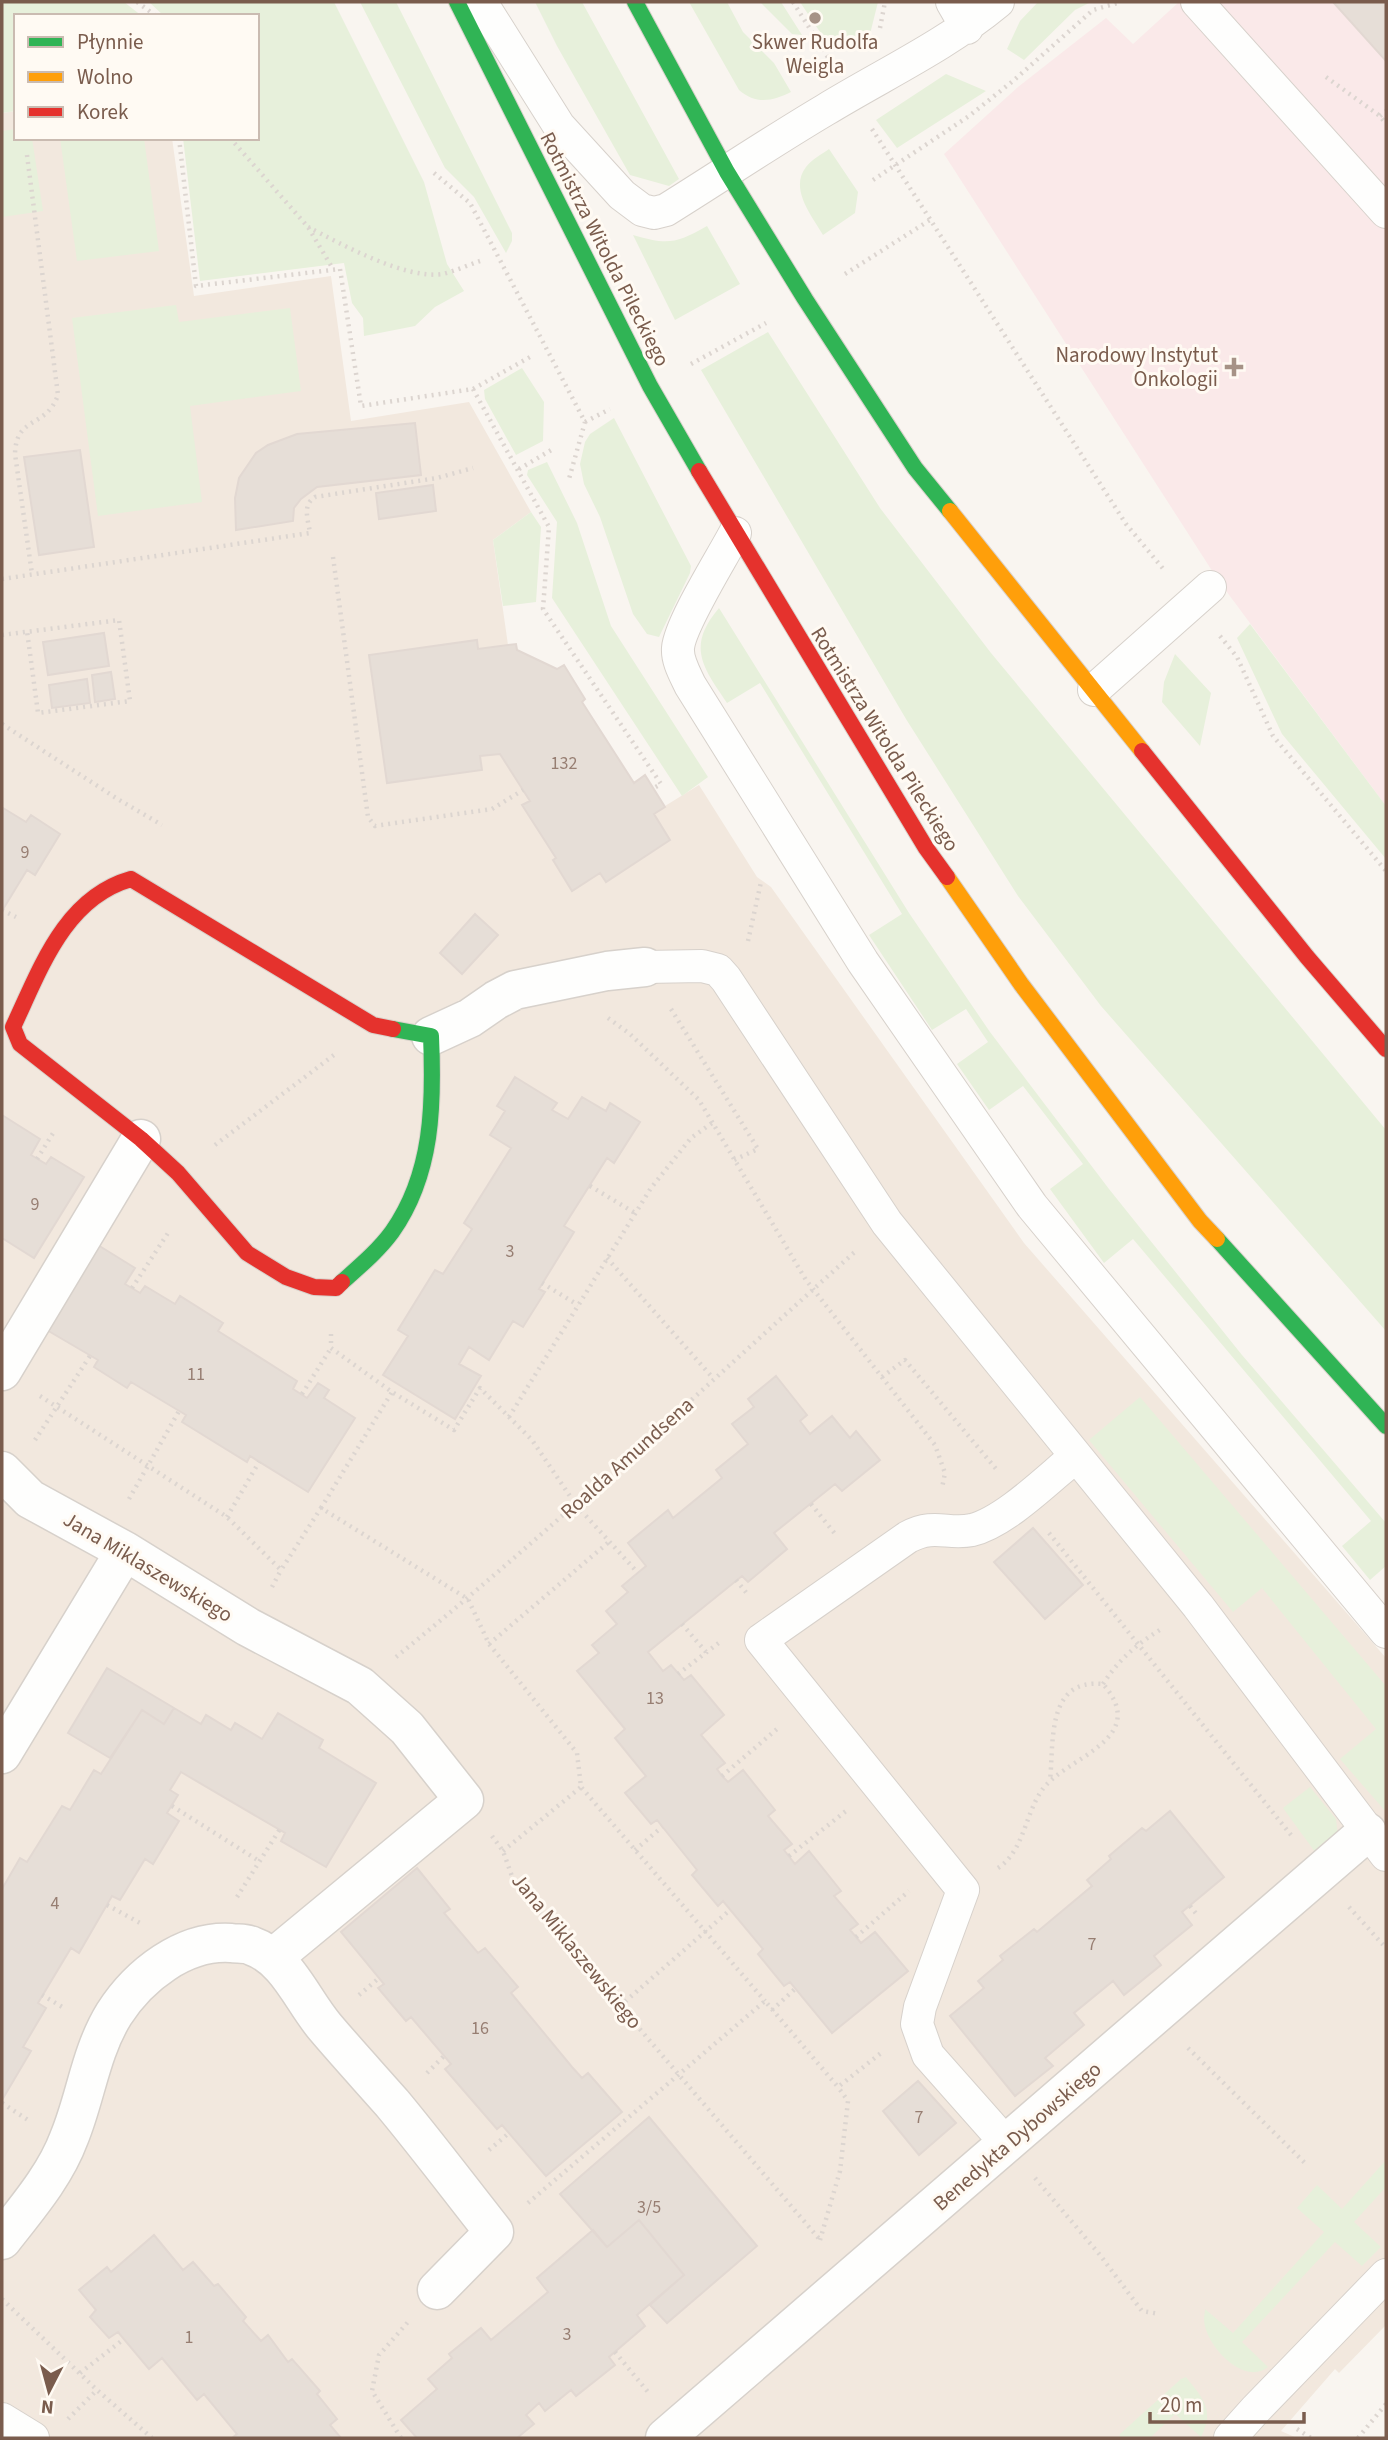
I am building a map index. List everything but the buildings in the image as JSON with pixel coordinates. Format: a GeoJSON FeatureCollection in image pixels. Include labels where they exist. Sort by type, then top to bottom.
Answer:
{"type":"FeatureCollection","features":[{"type":"Feature","properties":{"kind":"main road","name":"Rotmistrza Witolda Pileckiego"},"geometry":{"type":"LineString","coordinates":[[457,2],[619,327],[735,533],[926,848],[1021,984],[1200,1221],[1386,1426]]}},
{"type":"Feature","properties":{"kind":"main road"},"geometry":{"type":"LineString","coordinates":[[635,2],[727,172],[805,299],[915,468],[1307,957],[1386,1049]]}},
{"type":"Feature","properties":{"kind":"main road"},"geometry":{"type":"LineString","coordinates":[[131,879],[373,1025],[431,1036],[433,1116],[427,1156],[414,1191],[392,1232],[336,1288],[314,1287],[286,1277],[247,1253],[178,1173],[141,1139],[20,1044],[13,1027],[56,940],[89,900],[108,886],[131,879]]}},
{"type":"Feature","properties":{"kind":"street"},"geometry":{"type":"LineString","coordinates":[[431,1036],[470,1018],[496,999],[515,990],[556,980],[645,967]]}},
{"type":"Feature","properties":{"kind":"street"},"geometry":{"type":"LineString","coordinates":[[2,1371],[141,1139]]}},
{"type":"Feature","properties":{"kind":"street","name":"Jana Miklaszewskiego"},"geometry":{"type":"LineString","coordinates":[[2,1471],[30,1499],[125,1551],[248,1627],[360,1686],[407,1728],[464,1800]]}},
{"type":"Feature","properties":{"kind":"street"},"geometry":{"type":"LineString","coordinates":[[2,1754],[125,1551]]}},
{"type":"Feature","properties":{"kind":"street"},"geometry":{"type":"LineString","coordinates":[[274,1957],[464,1800]]}},
{"type":"Feature","properties":{"kind":"street","name":"Benedykta Dybowskiego"},"geometry":{"type":"LineString","coordinates":[[665,2438],[1321,1871],[1377,1844]]}},
{"type":"Feature","properties":{"kind":"street"},"geometry":{"type":"LineString","coordinates":[[2,2240],[47,2180],[69,2139],[103,2032],[130,1993],[169,1959],[201,1945],[251,1945],[274,1957],[323,2025],[393,2105],[494,2232],[436,2290]]}},
{"type":"Feature","properties":{"kind":"lane"},"geometry":{"type":"LineString","coordinates":[[481,2],[559,126],[622,195],[642,210],[654,213],[666,210],[827,108],[851,96],[959,15],[998,2]]}},
{"type":"Feature","properties":{"kind":"lane"},"geometry":{"type":"LineString","coordinates":[[1198,2],[1386,212]]}},
{"type":"Feature","properties":{"kind":"lane"},"geometry":{"type":"LineString","coordinates":[[735,533],[685,626],[678,648],[681,666],[690,685],[836,920],[1032,1206],[1386,1632]]}},
{"type":"Feature","properties":{"kind":"lane"},"geometry":{"type":"LineString","coordinates":[[1094,690],[1201,595]]}},
{"type":"Feature","properties":{"kind":"lane"},"geometry":{"type":"LineString","coordinates":[[645,967],[702,966],[718,970],[726,979],[887,1223],[1198,1606],[1377,1844]]}},
{"type":"Feature","properties":{"kind":"lane"},"geometry":{"type":"LineString","coordinates":[[1006,2143],[928,2055],[917,2024],[920,2007],[963,1890],[761,1640],[908,1537],[928,1529],[971,1530],[991,1522],[1075,1457]]}},
{"type":"Feature","properties":{"kind":"lane"},"geometry":{"type":"LineString","coordinates":[[1230,2438],[1386,2275]]}},
{"type":"Feature","properties":{"kind":"lane"},"geometry":{"type":"LineString","coordinates":[[2,2419],[46,2433]]}},
{"type":"Feature","properties":{"kind":"path"},"geometry":{"type":"LineString","coordinates":[[137,2],[153,14]]}},
{"type":"Feature","properties":{"kind":"path"},"geometry":{"type":"LineString","coordinates":[[793,2],[895,166],[1126,524],[1201,595],[1237,657],[1273,736],[1386,871]]}},
{"type":"Feature","properties":{"kind":"path"},"geometry":{"type":"LineString","coordinates":[[873,180],[969,116],[1093,10],[1121,2]]}},
{"type":"Feature","properties":{"kind":"path"},"geometry":{"type":"LineString","coordinates":[[1380,116],[1386,111]]}},
{"type":"Feature","properties":{"kind":"path"},"geometry":{"type":"LineString","coordinates":[[179,140],[196,286],[340,269],[361,406],[473,389],[530,357]]}},
{"type":"Feature","properties":{"kind":"path"},"geometry":{"type":"LineString","coordinates":[[232,140],[308,226],[333,269]]}},
{"type":"Feature","properties":{"kind":"path"},"geometry":{"type":"LineString","coordinates":[[27,155],[58,395],[54,405],[41,418],[20,429],[15,441],[32,574]]}},
{"type":"Feature","properties":{"kind":"path"},"geometry":{"type":"LineString","coordinates":[[434,173],[470,203],[586,422],[569,479]]}},
{"type":"Feature","properties":{"kind":"path"},"geometry":{"type":"LineString","coordinates":[[842,276],[930,220]]}},
{"type":"Feature","properties":{"kind":"path"},"geometry":{"type":"LineString","coordinates":[[308,226],[352,249],[407,271],[443,274],[480,261]]}},
{"type":"Feature","properties":{"kind":"path"},"geometry":{"type":"LineString","coordinates":[[694,362],[769,322]]}},
{"type":"Feature","properties":{"kind":"path"},"geometry":{"type":"LineString","coordinates":[[473,389],[550,527],[543,609],[661,784],[654,788]]}},
{"type":"Feature","properties":{"kind":"path"},"geometry":{"type":"LineString","coordinates":[[586,422],[615,407]]}},
{"type":"Feature","properties":{"kind":"path"},"geometry":{"type":"LineString","coordinates":[[519,469],[554,449]]}},
{"type":"Feature","properties":{"kind":"path"},"geometry":{"type":"LineString","coordinates":[[2,579],[310,533],[306,508],[308,501],[315,497],[437,478],[473,468]]}},
{"type":"Feature","properties":{"kind":"path"},"geometry":{"type":"LineString","coordinates":[[333,557],[368,817],[375,826],[492,809],[523,790]]}},
{"type":"Feature","properties":{"kind":"path"},"geometry":{"type":"LineString","coordinates":[[2,635],[27,631],[120,620],[130,701],[38,713],[27,631]]}},
{"type":"Feature","properties":{"kind":"path"},"geometry":{"type":"LineString","coordinates":[[2,724],[162,825]]}},
{"type":"Feature","properties":{"kind":"path"},"geometry":{"type":"LineString","coordinates":[[726,979],[746,951],[763,873]]}},
{"type":"Feature","properties":{"kind":"path"},"geometry":{"type":"LineString","coordinates":[[2,910],[10,914]]}},
{"type":"Feature","properties":{"kind":"path"},"geometry":{"type":"LineString","coordinates":[[645,967],[758,1149],[734,1160]]}},
{"type":"Feature","properties":{"kind":"path"},"geometry":{"type":"LineString","coordinates":[[556,980],[630,1034],[699,1100],[813,1289],[935,1445],[945,1473],[940,1497],[928,1529]]}},
{"type":"Feature","properties":{"kind":"path"},"geometry":{"type":"LineString","coordinates":[[178,1173],[373,1025]]}},
{"type":"Feature","properties":{"kind":"path"},"geometry":{"type":"LineString","coordinates":[[509,1417],[651,1188],[691,1138],[712,1123]]}},
{"type":"Feature","properties":{"kind":"path"},"geometry":{"type":"LineString","coordinates":[[37,1159],[52,1134]]}},
{"type":"Feature","properties":{"kind":"path"},"geometry":{"type":"LineString","coordinates":[[590,1186],[635,1213]]}},
{"type":"Feature","properties":{"kind":"path","name":"Roalda Amundsena"},"geometry":{"type":"LineString","coordinates":[[360,1686],[468,1599],[576,1505],[887,1223]]}},
{"type":"Feature","properties":{"kind":"path"},"geometry":{"type":"LineString","coordinates":[[607,1258],[713,1378]]}},
{"type":"Feature","properties":{"kind":"path"},"geometry":{"type":"LineString","coordinates":[[132,1288],[147,1264]]}},
{"type":"Feature","properties":{"kind":"path"},"geometry":{"type":"LineString","coordinates":[[542,1283],[578,1305]]}},
{"type":"Feature","properties":{"kind":"path"},"geometry":{"type":"LineString","coordinates":[[302,1394],[331,1348],[336,1288]]}},
{"type":"Feature","properties":{"kind":"path"},"geometry":{"type":"LineString","coordinates":[[331,1348],[392,1392],[453,1430],[477,1387],[532,1440],[576,1505],[638,1573]]}},
{"type":"Feature","properties":{"kind":"path"},"geometry":{"type":"LineString","coordinates":[[57,1407],[90,1356]]}},
{"type":"Feature","properties":{"kind":"path"},"geometry":{"type":"LineString","coordinates":[[882,1377],[905,1360],[1022,1500],[1361,1922],[1386,1948]]}},
{"type":"Feature","properties":{"kind":"path"},"geometry":{"type":"LineString","coordinates":[[35,1393],[227,1517],[282,1570],[392,1392]]}},
{"type":"Feature","properties":{"kind":"path"},"geometry":{"type":"LineString","coordinates":[[148,1466],[179,1411]]}},
{"type":"Feature","properties":{"kind":"path"},"geometry":{"type":"LineString","coordinates":[[227,1517],[259,1462]]}},
{"type":"Feature","properties":{"kind":"path"},"geometry":{"type":"LineString","coordinates":[[811,1503],[843,1544]]}},
{"type":"Feature","properties":{"kind":"path"},"geometry":{"type":"LineString","coordinates":[[321,1508],[468,1599],[489,1644],[578,1753],[581,1787],[848,2101],[840,2171],[820,2239]]}},
{"type":"Feature","properties":{"kind":"path"},"geometry":{"type":"LineString","coordinates":[[489,1644],[610,1541]]}},
{"type":"Feature","properties":{"kind":"path"},"geometry":{"type":"LineString","coordinates":[[736,1580],[743,1589]]}},
{"type":"Feature","properties":{"kind":"path"},"geometry":{"type":"LineString","coordinates":[[1103,1684],[1115,1666],[1138,1643],[1198,1606]]}},
{"type":"Feature","properties":{"kind":"path"},"geometry":{"type":"LineString","coordinates":[[678,1674],[706,1652],[682,1624]]}},
{"type":"Feature","properties":{"kind":"path"},"geometry":{"type":"LineString","coordinates":[[963,1890],[1010,1860],[1041,1791],[1050,1781],[1092,1754],[1108,1738],[1116,1723],[1117,1707],[1113,1695],[1103,1684],[1092,1682],[1076,1688],[1064,1695],[1057,1707],[1050,1781]]}},
{"type":"Feature","properties":{"kind":"path"},"geometry":{"type":"LineString","coordinates":[[722,1776],[777,1729]]}},
{"type":"Feature","properties":{"kind":"path"},"geometry":{"type":"LineString","coordinates":[[503,1851],[581,1787]]}},
{"type":"Feature","properties":{"kind":"path","name":"Jana Miklaszewskiego"},"geometry":{"type":"LineString","coordinates":[[464,1800],[503,1851],[514,1882],[853,2278]]}},
{"type":"Feature","properties":{"kind":"path"},"geometry":{"type":"LineString","coordinates":[[172,1806],[260,1861]]}},
{"type":"Feature","properties":{"kind":"path"},"geometry":{"type":"LineString","coordinates":[[789,1856],[846,1811]]}},
{"type":"Feature","properties":{"kind":"path"},"geometry":{"type":"LineString","coordinates":[[635,1850],[662,1827]]}},
{"type":"Feature","properties":{"kind":"path"},"geometry":{"type":"LineString","coordinates":[[231,1906],[280,1829]]}},
{"type":"Feature","properties":{"kind":"path"},"geometry":{"type":"LineString","coordinates":[[856,1937],[909,1891]]}},
{"type":"Feature","properties":{"kind":"path"},"geometry":{"type":"LineString","coordinates":[[107,1905],[118,1911]]}},
{"type":"Feature","properties":{"kind":"path"},"geometry":{"type":"LineString","coordinates":[[620,2006],[730,1910]]}},
{"type":"Feature","properties":{"kind":"path"},"geometry":{"type":"LineString","coordinates":[[772,2010],[796,1988]]}},
{"type":"Feature","properties":{"kind":"path"},"geometry":{"type":"LineString","coordinates":[[42,1995],[53,2002]]}},
{"type":"Feature","properties":{"kind":"path"},"geometry":{"type":"LineString","coordinates":[[494,2232],[765,2001]]}},
{"type":"Feature","properties":{"kind":"path"},"geometry":{"type":"LineString","coordinates":[[1156,2016],[1307,2165]]}},
{"type":"Feature","properties":{"kind":"path"},"geometry":{"type":"LineString","coordinates":[[838,2087],[917,2024]]}},
{"type":"Feature","properties":{"kind":"path"},"geometry":{"type":"LineString","coordinates":[[1006,2143],[1100,2255],[1142,2311],[1160,2314]]}},
{"type":"Feature","properties":{"kind":"path"},"geometry":{"type":"LineString","coordinates":[[401,2438],[372,2391],[379,2355],[436,2290]]}},
{"type":"Feature","properties":{"kind":"path"},"geometry":{"type":"LineString","coordinates":[[2,2299],[97,2390],[152,2438]]}},
{"type":"Feature","properties":{"kind":"path"},"geometry":{"type":"LineString","coordinates":[[80,2373],[124,2339]]}},
{"type":"Feature","properties":{"kind":"path"},"geometry":{"type":"LineString","coordinates":[[46,2433],[97,2390]]}},
{"type":"Feature","properties":{"kind":"path"},"geometry":{"type":"LineString","coordinates":[[1358,2438],[1386,2404]]}},
{"type":"Feature","properties":{"kind":"shaded area","name":"Narodowy Instytut Onkologii"},"geometry":{"type":"Polygon","coordinates":[[[1179,2],[1386,2],[1386,806],[1218,580],[944,154],[1018,87],[1106,18],[1133,44],[1179,2]]]}},
{"type":"Feature","properties":{"kind":"shaded area"},"geometry":{"type":"Polygon","coordinates":[[[14,111],[14,140],[172,140],[194,296],[331,276],[351,421],[469,402],[531,512],[493,540],[508,645],[516,644],[518,650],[557,669],[564,665],[585,699],[582,702],[633,782],[645,775],[665,806],[699,785],[757,877],[771,887],[1024,1243],[1386,1658],[1386,2325],[1339,2373],[1335,2369],[1281,2431],[1297,2438],[2,2438],[2,113],[14,111]]]}},
{"type":"Feature","properties":{"kind":"green space"},"geometry":{"type":"Polygon","coordinates":[[[2,2],[124,2],[139,14],[14,14],[14,111],[2,113],[2,2]]]}},
{"type":"Feature","properties":{"kind":"green space"},"geometry":{"type":"Polygon","coordinates":[[[149,2],[334,2],[424,182],[447,264],[464,291],[435,307],[415,326],[364,336],[363,318],[352,303],[344,263],[200,281],[183,140],[259,140],[259,14],[162,14],[149,2]]]}},
{"type":"Feature","properties":{"kind":"green space"},"geometry":{"type":"Polygon","coordinates":[[[360,2],[396,2],[512,233],[512,241],[506,253],[474,197],[445,168],[360,2]]]}},
{"type":"Feature","properties":{"kind":"green space"},"geometry":{"type":"Polygon","coordinates":[[[535,2],[582,2],[679,179],[669,186],[630,175],[535,2]]]}},
{"type":"Feature","properties":{"kind":"green space"},"geometry":{"type":"Polygon","coordinates":[[[689,2],[727,2],[743,32],[774,63],[791,92],[778,98],[758,100],[739,90],[689,2]]]}},
{"type":"Feature","properties":{"kind":"green space"},"geometry":{"type":"Polygon","coordinates":[[[760,2],[781,2],[802,35],[792,34],[760,2]]]}},
{"type":"Feature","properties":{"kind":"green space"},"geometry":{"type":"Polygon","coordinates":[[[800,2],[878,2],[869,38],[861,44],[848,44],[824,38],[800,2]]]}},
{"type":"Feature","properties":{"kind":"green space"},"geometry":{"type":"Polygon","coordinates":[[[1038,2],[1091,2],[1075,10],[1024,60],[1007,49],[1020,21],[1038,2]]]}},
{"type":"Feature","properties":{"kind":"green space"},"geometry":{"type":"Polygon","coordinates":[[[946,74],[986,91],[897,148],[876,120],[946,74]]]}},
{"type":"Feature","properties":{"kind":"green space"},"geometry":{"type":"Polygon","coordinates":[[[14,129],[14,140],[32,140],[43,211],[2,217],[2,131],[14,129]]]}},
{"type":"Feature","properties":{"kind":"green space"},"geometry":{"type":"Polygon","coordinates":[[[60,140],[144,140],[159,251],[77,261],[60,140]]]}},
{"type":"Feature","properties":{"kind":"green space"},"geometry":{"type":"Polygon","coordinates":[[[829,149],[858,192],[855,213],[823,235],[808,211],[800,184],[806,167],[829,149]]]}},
{"type":"Feature","properties":{"kind":"green space"},"geometry":{"type":"Polygon","coordinates":[[[707,226],[740,284],[675,320],[633,235],[671,241],[707,226]]]}},
{"type":"Feature","properties":{"kind":"green space"},"geometry":{"type":"Polygon","coordinates":[[[176,305],[179,322],[290,308],[301,391],[190,406],[202,502],[98,516],[72,318],[176,305]]]}},
{"type":"Feature","properties":{"kind":"green space"},"geometry":{"type":"Polygon","coordinates":[[[768,332],[880,508],[991,653],[1386,1130],[1386,1331],[1101,1006],[1018,896],[906,719],[701,370],[768,332]]]}},
{"type":"Feature","properties":{"kind":"green space"},"geometry":{"type":"Polygon","coordinates":[[[522,368],[544,402],[543,441],[516,455],[485,399],[484,390],[522,368]]]}},
{"type":"Feature","properties":{"kind":"green space"},"geometry":{"type":"Polygon","coordinates":[[[614,418],[691,566],[659,637],[647,634],[633,614],[600,517],[584,484],[580,464],[585,442],[590,434],[614,418]]]}},
{"type":"Feature","properties":{"kind":"green space"},"geometry":{"type":"Polygon","coordinates":[[[547,462],[577,523],[611,626],[708,777],[682,796],[552,598],[557,522],[527,475],[528,470],[547,462]]]}},
{"type":"Feature","properties":{"kind":"green space"},"geometry":{"type":"Polygon","coordinates":[[[531,512],[541,527],[536,602],[503,606],[493,540],[531,512]]]}},
{"type":"Feature","properties":{"kind":"green space"},"geometry":{"type":"Polygon","coordinates":[[[719,608],[909,913],[990,1032],[1109,1189],[1242,1355],[1386,1523],[1386,1566],[1370,1580],[1342,1546],[1371,1521],[1133,1239],[1104,1263],[1050,1189],[1083,1164],[1023,1086],[989,1110],[957,1064],[988,1042],[966,1009],[932,1030],[869,935],[902,914],[760,683],[727,703],[705,667],[701,646],[703,634],[719,608]]]}},
{"type":"Feature","properties":{"kind":"green space"},"geometry":{"type":"Polygon","coordinates":[[[1250,624],[1386,806],[1386,859],[1282,734],[1237,638],[1250,624]]]}},
{"type":"Feature","properties":{"kind":"green space"},"geometry":{"type":"Polygon","coordinates":[[[1175,654],[1211,693],[1200,746],[1162,702],[1164,682],[1175,654]]]}},
{"type":"Feature","properties":{"kind":"green space"},"geometry":{"type":"Polygon","coordinates":[[[1140,1397],[1386,1686],[1386,1812],[1340,1759],[1376,1729],[1262,1588],[1233,1612],[1089,1440],[1140,1397]]]}},
{"type":"Feature","properties":{"kind":"green space"},"geometry":{"type":"Polygon","coordinates":[[[1310,1787],[1336,1819],[1338,1835],[1318,1856],[1283,1808],[1310,1787]]]}},
{"type":"Feature","properties":{"kind":"green space"},"geometry":{"type":"Polygon","coordinates":[[[1386,2160],[1386,2187],[1354,2222],[1381,2247],[1362,2266],[1335,2242],[1242,2342],[1268,2367],[1258,2372],[1248,2371],[1227,2360],[1218,2351],[1206,2330],[1205,2309],[1233,2333],[1324,2232],[1297,2208],[1317,2185],[1342,2209],[1386,2160]]]}},
{"type":"Feature","properties":{"kind":"green space"},"geometry":{"type":"Polygon","coordinates":[[[1186,2377],[1202,2398],[1207,2412],[1201,2437],[1175,2414],[1150,2438],[1119,2438],[1120,2434],[1186,2377]]]}},
{"type":"Feature","properties":{"kind":"traffic: fast"},"geometry":{"type":"LineString","coordinates":[[457,2],[650,386],[699,471]]}},
{"type":"Feature","properties":{"kind":"traffic: fast"},"geometry":{"type":"LineString","coordinates":[[635,2],[727,172],[805,299],[915,468],[950,511]]}},
{"type":"Feature","properties":{"kind":"traffic: fast"},"geometry":{"type":"LineString","coordinates":[[342,1282],[375,1252],[406,1210],[416,1186],[428,1138],[432,1087],[431,1036],[393,1029]]}},
{"type":"Feature","properties":{"kind":"traffic: fast"},"geometry":{"type":"LineString","coordinates":[[1217,1239],[1386,1426]]}},
{"type":"Feature","properties":{"kind":"traffic: slow"},"geometry":{"type":"LineString","coordinates":[[950,511],[1142,751]]}},
{"type":"Feature","properties":{"kind":"traffic: slow"},"geometry":{"type":"LineString","coordinates":[[947,877],[1021,984],[1200,1221],[1217,1239]]}},
{"type":"Feature","properties":{"kind":"traffic: jam"},"geometry":{"type":"LineString","coordinates":[[699,471],[926,848],[947,877]]}},
{"type":"Feature","properties":{"kind":"traffic: jam"},"geometry":{"type":"LineString","coordinates":[[1142,751],[1307,957],[1386,1049]]}},
{"type":"Feature","properties":{"kind":"traffic: jam"},"geometry":{"type":"LineString","coordinates":[[131,879],[373,1025],[393,1029]]}},
{"type":"Feature","properties":{"kind":"traffic: jam"},"geometry":{"type":"LineString","coordinates":[[131,879],[108,888],[88,902],[71,919],[57,939],[13,1027],[20,1044],[141,1139],[178,1173],[247,1253],[286,1277],[314,1287],[336,1288],[342,1282]]}},
{"type":"Feature","properties":{"kind":"place","name":"Skwer Rudolfa Weigla"},"geometry":{"type":"Point","coordinates":[815,18]}},
{"type":"Feature","properties":{"kind":"place","name":"Narodowy Instytut Onkologii"},"geometry":{"type":"Point","coordinates":[1234,367]}}]}
